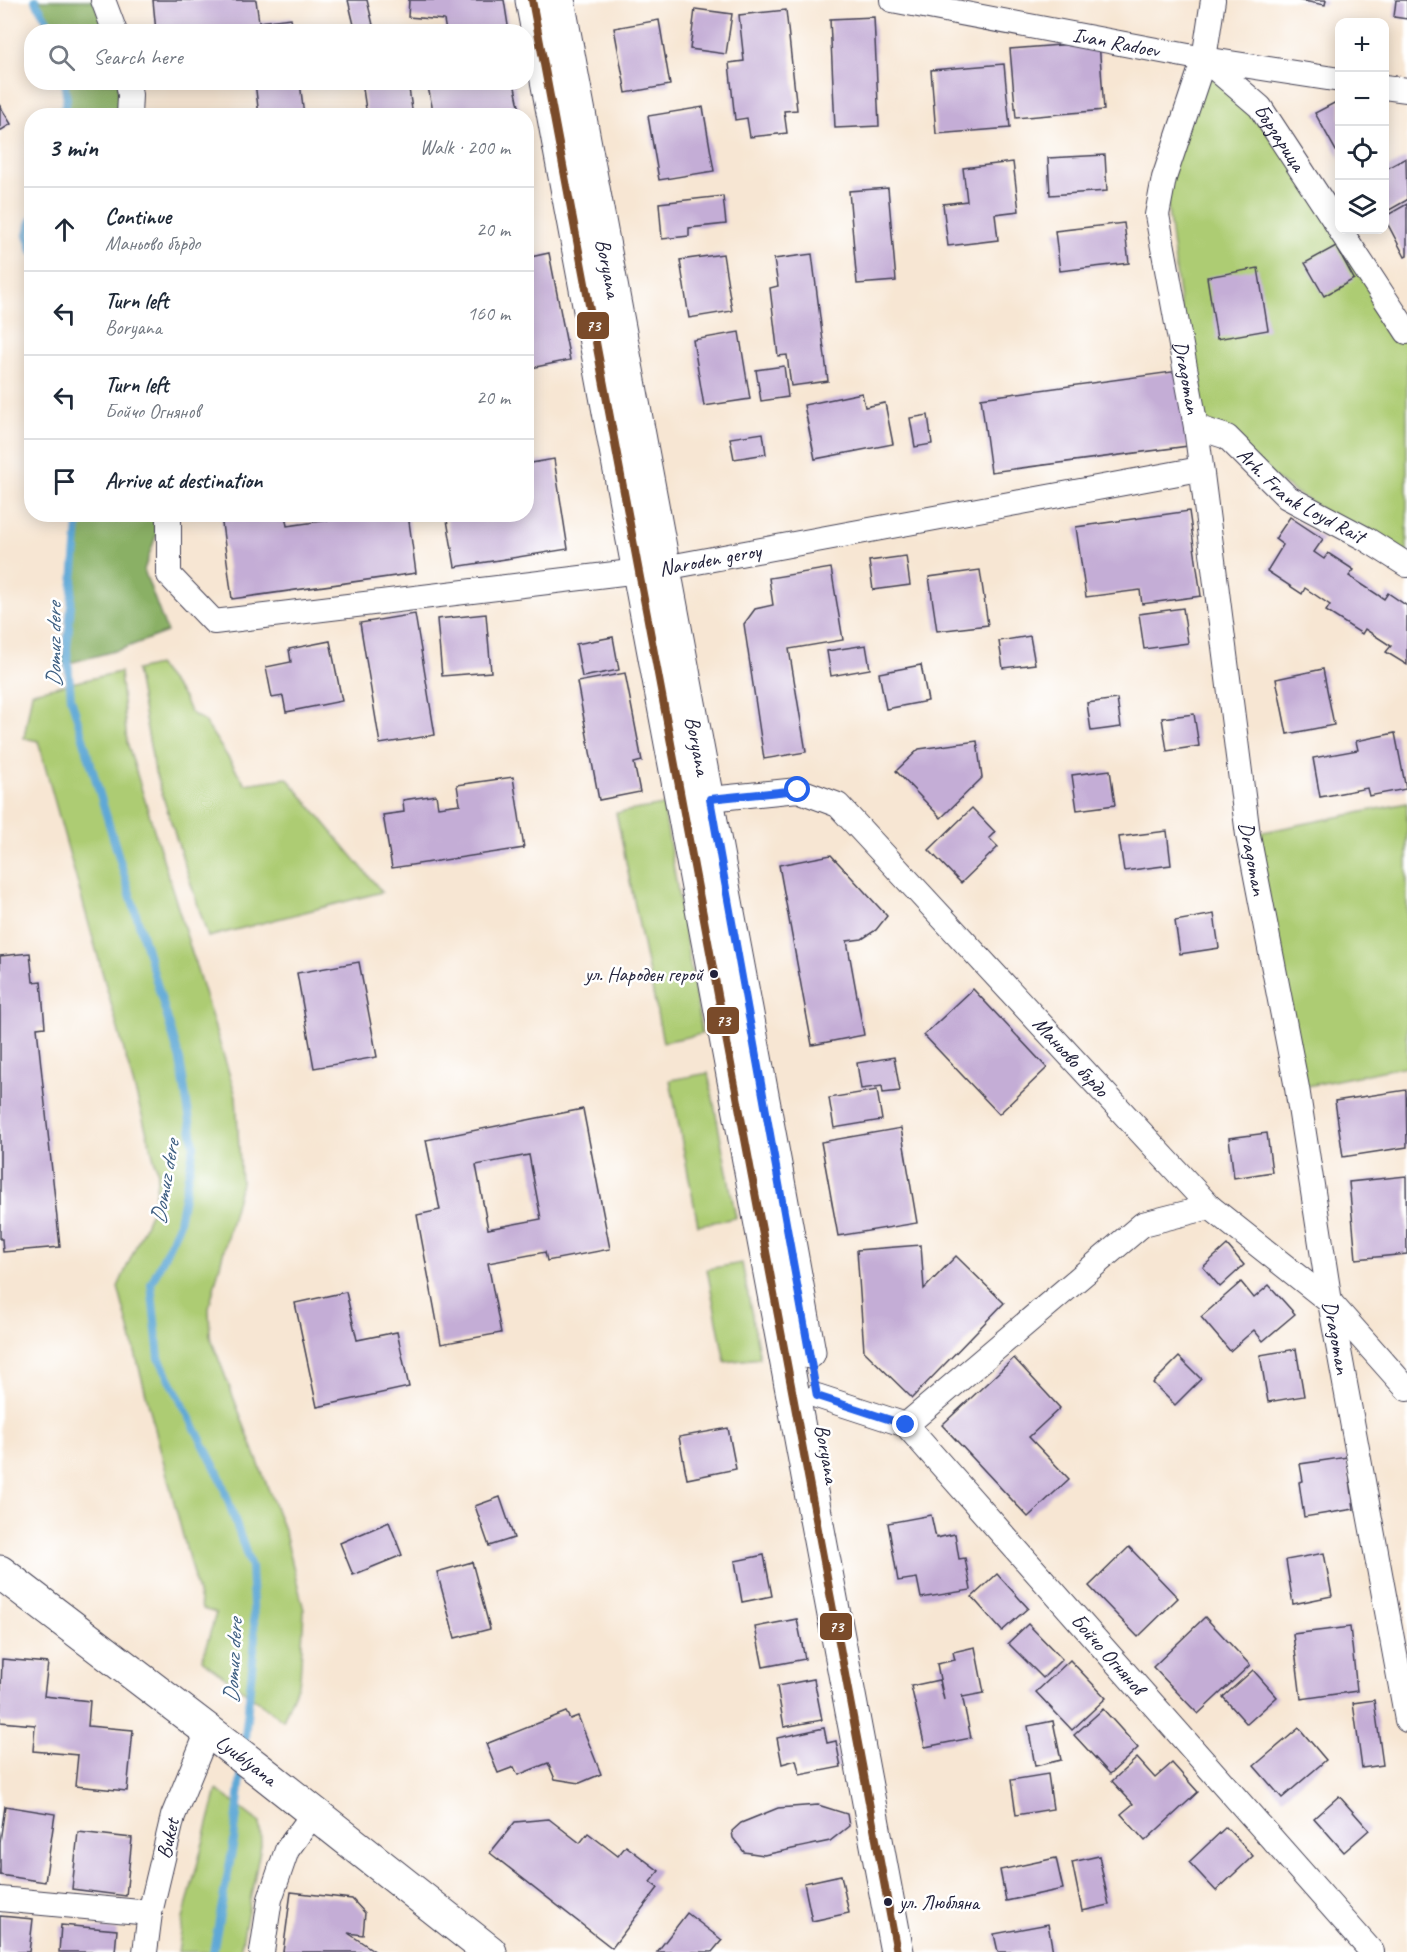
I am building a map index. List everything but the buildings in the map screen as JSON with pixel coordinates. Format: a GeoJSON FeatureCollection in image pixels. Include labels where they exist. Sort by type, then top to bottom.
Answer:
{"type":"FeatureCollection","features":[{"type":"Feature","properties":{"kind":"street"},"geometry":{"type":"LineString","coordinates":[[103,0],[112,24]]}},
{"type":"Feature","properties":{"kind":"street","name":"Boryana"},"geometry":{"type":"LineString","coordinates":[[532,0],[651,568],[710,799],[920,1952]]}},
{"type":"Feature","properties":{"kind":"street","name":"Boryana"},"geometry":{"type":"LineString","coordinates":[[558,0],[651,568],[897,1952]]}},
{"type":"Feature","properties":{"kind":"street","name":"Ivan Radoev"},"geometry":{"type":"LineString","coordinates":[[892,0],[1204,59],[1335,79]]}},
{"type":"Feature","properties":{"kind":"street","name":"Dragoman"},"geometry":{"type":"LineString","coordinates":[[1213,0],[1204,59],[1164,178],[1157,215],[1196,427],[1248,835],[1297,1088],[1330,1302],[1407,1720]]}},
{"type":"Feature","properties":{"kind":"street","name":"Бързарица"},"geometry":{"type":"LineString","coordinates":[[1204,59],[1260,107],[1335,221]]}},
{"type":"Feature","properties":{"kind":"street"},"geometry":{"type":"LineString","coordinates":[[1389,88],[1407,90]]}},
{"type":"Feature","properties":{"kind":"street"},"geometry":{"type":"LineString","coordinates":[[129,90],[129,108]]}},
{"type":"Feature","properties":{"kind":"street","name":"Бързарица"},"geometry":{"type":"LineString","coordinates":[[1343,234],[1407,332]]}},
{"type":"Feature","properties":{"kind":"street","name":"Arh. Frank Loyd Rait"},"geometry":{"type":"LineString","coordinates":[[1196,427],[1227,436],[1287,497],[1366,539],[1407,565]]}},
{"type":"Feature","properties":{"kind":"street","name":"Naroden geroy"},"geometry":{"type":"LineString","coordinates":[[169,522],[169,575],[214,622],[651,568],[1200,469]]}},
{"type":"Feature","properties":{"kind":"street","name":"Маньово бърдо"},"geometry":{"type":"LineString","coordinates":[[710,799],[798,790],[838,805],[1210,1207],[1330,1302],[1407,1389]]}},
{"type":"Feature","properties":{"kind":"street"},"geometry":{"type":"LineString","coordinates":[[817,1396],[906,1425],[1143,1224],[1210,1207]]}},
{"type":"Feature","properties":{"kind":"street","name":"Бойчо Огнянов"},"geometry":{"type":"LineString","coordinates":[[906,1425],[1372,1952]]}},
{"type":"Feature","properties":{"kind":"street","name":"Lyublyana"},"geometry":{"type":"LineString","coordinates":[[0,1572],[314,1813],[490,1952]]}},
{"type":"Feature","properties":{"kind":"street","name":"Buket"},"geometry":{"type":"LineString","coordinates":[[145,1952],[150,1913],[173,1816],[215,1737]]}},
{"type":"Feature","properties":{"kind":"street"},"geometry":{"type":"LineString","coordinates":[[262,1952],[270,1899],[287,1850],[314,1813]]}},
{"type":"Feature","properties":{"kind":"street"},"geometry":{"type":"LineString","coordinates":[[0,1899],[150,1913]]}},
{"type":"Feature","properties":{"kind":"green space"},"geometry":{"type":"Polygon","coordinates":[[[35,0],[94,0],[103,24],[50,24],[35,0]]]}},
{"type":"Feature","properties":{"kind":"green space"},"geometry":{"type":"Polygon","coordinates":[[[1204,59],[1260,107],[1335,222],[1335,234],[1343,234],[1407,332],[1407,565],[1196,427],[1164,178],[1204,59]]]}},
{"type":"Feature","properties":{"kind":"green space"},"geometry":{"type":"Polygon","coordinates":[[[65,90],[119,90],[119,108],[64,108],[67,99],[65,90]]]}},
{"type":"Feature","properties":{"kind":"green space"},"geometry":{"type":"Polygon","coordinates":[[[77,522],[158,522],[157,533],[144,570],[167,632],[122,649],[62,665],[77,522]]]}},
{"type":"Feature","properties":{"kind":"green space"},"geometry":{"type":"Polygon","coordinates":[[[157,665],[184,698],[190,712],[205,722],[245,784],[287,778],[382,892],[208,937],[155,772],[136,670],[157,665]]]}},
{"type":"Feature","properties":{"kind":"green space"},"geometry":{"type":"Polygon","coordinates":[[[120,672],[127,742],[236,1096],[241,1183],[209,1308],[210,1336],[284,1530],[304,1610],[300,1679],[283,1720],[202,1660],[216,1613],[202,1609],[118,1287],[153,1207],[158,1173],[38,741],[24,738],[32,692],[120,672]]]}},
{"type":"Feature","properties":{"kind":"green space"},"geometry":{"type":"Polygon","coordinates":[[[1407,803],[1407,1066],[1297,1088],[1248,835],[1407,803]]]}},
{"type":"Feature","properties":{"kind":"green space"},"geometry":{"type":"Polygon","coordinates":[[[663,805],[702,1034],[663,1042],[616,813],[663,805]]]}},
{"type":"Feature","properties":{"kind":"green space"},"geometry":{"type":"Polygon","coordinates":[[[708,1073],[736,1218],[698,1225],[670,1080],[708,1073]]]}},
{"type":"Feature","properties":{"kind":"green space"},"geometry":{"type":"Polygon","coordinates":[[[742,1263],[760,1358],[725,1362],[707,1269],[742,1263]]]}},
{"type":"Feature","properties":{"kind":"green space"},"geometry":{"type":"Polygon","coordinates":[[[217,1790],[260,1823],[261,1845],[240,1952],[178,1952],[183,1919],[217,1790]]]}},
{"type":"Feature","properties":{"kind":"waterway","name":"Domuz dere"},"geometry":{"type":"LineString","coordinates":[[35,0],[49,24]]}},
{"type":"Feature","properties":{"kind":"waterway","name":"Domuz dere"},"geometry":{"type":"LineString","coordinates":[[64,108],[67,99],[65,90]]}},
{"type":"Feature","properties":{"kind":"waterway","name":"Domuz dere"},"geometry":{"type":"LineString","coordinates":[[78,522],[67,649],[71,698],[180,1060],[194,1146],[178,1227],[151,1284],[159,1358],[220,1477],[251,1567],[255,1640],[244,1747]]}},
{"type":"Feature","properties":{"kind":"waterway","name":"Domuz dere"},"geometry":{"type":"LineString","coordinates":[[213,1952],[234,1841],[242,1768]]}},
{"type":"Feature","properties":{"kind":"transit line","name":"73"},"geometry":{"type":"LineString","coordinates":[[532,0],[897,1952]]}},
{"type":"Feature","properties":{"kind":"place","name":"ул. Народен герой"},"geometry":{"type":"Point","coordinates":[714,974]}},
{"type":"Feature","properties":{"kind":"place","name":"ул. Любляна"},"geometry":{"type":"Point","coordinates":[888,1902]}},
{"type":"Feature","properties":{"kind":"route"},"geometry":{"type":"LineString","coordinates":[[798,790],[710,799],[817,1396],[906,1425]]}}]}
